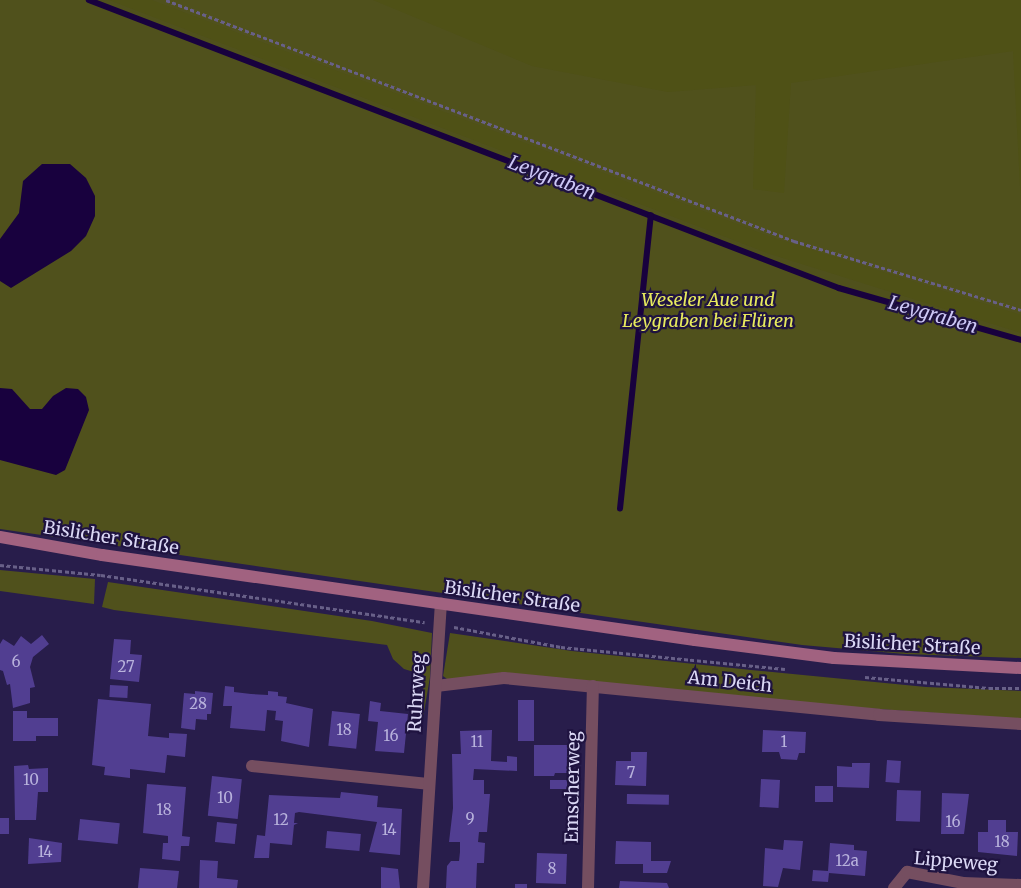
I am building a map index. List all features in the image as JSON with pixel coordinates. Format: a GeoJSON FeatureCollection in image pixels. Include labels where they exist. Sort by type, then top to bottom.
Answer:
{"type":"FeatureCollection","features":[{"type":"Feature","properties":{"kind":"street","name":"Bislicher Straße"},"geometry":{"type":"LineString","coordinates":[[0,538],[102,556],[834,658],[1021,668]]}},
{"type":"Feature","properties":{"kind":"street","name":"Ruhrweg"},"geometry":{"type":"LineString","coordinates":[[423,888],[438,625],[441,604]]}},
{"type":"Feature","properties":{"kind":"street","name":"Am Deich"},"geometry":{"type":"LineString","coordinates":[[436,686],[504,678],[879,715],[1021,724]]}},
{"type":"Feature","properties":{"kind":"street","name":"Emscherweg"},"geometry":{"type":"LineString","coordinates":[[588,888],[593,686]]}},
{"type":"Feature","properties":{"kind":"street"},"geometry":{"type":"LineString","coordinates":[[252,766],[428,784]]}},
{"type":"Feature","properties":{"kind":"street","name":"Lippeweg"},"geometry":{"type":"LineString","coordinates":[[894,888],[907,872],[963,883],[1021,885]]}},
{"type":"Feature","properties":{"kind":"path"},"geometry":{"type":"LineString","coordinates":[[166,0],[794,240],[1021,310]]}},
{"type":"Feature","properties":{"kind":"path"},"geometry":{"type":"LineString","coordinates":[[0,564],[101,575],[438,625],[560,647],[794,670]]}},
{"type":"Feature","properties":{"kind":"path"},"geometry":{"type":"LineString","coordinates":[[862,676],[989,688],[1021,688]]}},
{"type":"Feature","properties":{"kind":"green space","name":"Weseler Aue und Leygraben bei Flüren"},"geometry":{"type":"Polygon","coordinates":[[[0,0],[1021,0],[1021,658],[905,654],[802,645],[0,529],[0,0]]]}},
{"type":"Feature","properties":{"kind":"green space"},"geometry":{"type":"Polygon","coordinates":[[[0,570],[95,579],[94,604],[0,591],[0,570]]]}},
{"type":"Feature","properties":{"kind":"green space"},"geometry":{"type":"Polygon","coordinates":[[[108,582],[372,621],[432,633],[430,677],[422,724],[424,675],[404,669],[393,659],[387,645],[114,610],[102,607],[108,582]]]}},
{"type":"Feature","properties":{"kind":"green space"},"geometry":{"type":"Polygon","coordinates":[[[450,633],[572,651],[751,670],[926,687],[1021,691],[1021,719],[447,679],[443,676],[450,633]]]}},
{"type":"Feature","properties":{"kind":"shaded area"},"geometry":{"type":"Polygon","coordinates":[[[109,0],[152,0],[774,238],[1021,315],[1021,333],[770,254],[109,0]]]}},
{"type":"Feature","properties":{"kind":"shaded area"},"geometry":{"type":"Polygon","coordinates":[[[373,0],[1021,0],[1021,206],[1013,51],[791,83],[784,193],[753,189],[756,85],[668,92],[532,66],[373,0]]]}},
{"type":"Feature","properties":{"kind":"shaded area"},"geometry":{"type":"Polygon","coordinates":[[[42,164],[70,164],[86,178],[95,196],[95,216],[86,236],[71,251],[11,288],[0,281],[0,239],[19,213],[23,181],[42,164]]]}},
{"type":"Feature","properties":{"kind":"shaded area"},"geometry":{"type":"Polygon","coordinates":[[[0,388],[12,389],[30,409],[42,409],[53,396],[66,388],[78,389],[86,397],[89,410],[65,470],[56,475],[0,460],[0,388]]]}},
{"type":"Feature","properties":{"kind":"building"},"geometry":{"type":"Polygon","coordinates":[[[42,635],[49,644],[33,657],[30,667],[35,687],[30,688],[30,703],[13,708],[10,684],[7,685],[3,671],[0,670],[0,644],[3,639],[14,646],[21,636],[31,644],[42,635]]]}},
{"type":"Feature","properties":{"kind":"building"},"geometry":{"type":"Polygon","coordinates":[[[114,639],[131,640],[130,654],[142,655],[139,682],[110,679],[114,639]]]}},
{"type":"Feature","properties":{"kind":"building"},"geometry":{"type":"Polygon","coordinates":[[[110,685],[128,686],[127,698],[109,697],[110,685]]]}},
{"type":"Feature","properties":{"kind":"building"},"geometry":{"type":"Polygon","coordinates":[[[225,686],[234,687],[234,692],[251,694],[268,695],[268,691],[278,692],[278,696],[287,697],[286,703],[313,709],[309,747],[281,741],[283,721],[275,720],[276,711],[267,710],[265,731],[230,728],[232,706],[223,706],[225,686]]]}},
{"type":"Feature","properties":{"kind":"building"},"geometry":{"type":"Polygon","coordinates":[[[195,691],[213,693],[211,714],[207,714],[207,720],[196,719],[195,730],[181,728],[184,693],[195,694],[195,691]]]}},
{"type":"Feature","properties":{"kind":"building"},"geometry":{"type":"Polygon","coordinates":[[[98,699],[151,704],[148,736],[169,738],[169,733],[187,734],[185,757],[167,755],[165,773],[130,769],[130,778],[104,775],[105,767],[92,765],[98,699]]]}},
{"type":"Feature","properties":{"kind":"building"},"geometry":{"type":"Polygon","coordinates":[[[518,700],[534,700],[534,741],[518,741],[518,700]]]}},
{"type":"Feature","properties":{"kind":"building"},"geometry":{"type":"Polygon","coordinates":[[[370,701],[381,703],[380,711],[408,714],[404,753],[375,751],[378,722],[368,721],[370,701]]]}},
{"type":"Feature","properties":{"kind":"building"},"geometry":{"type":"Polygon","coordinates":[[[13,711],[27,711],[27,718],[58,718],[58,736],[36,736],[36,741],[13,741],[13,711]]]}},
{"type":"Feature","properties":{"kind":"building"},"geometry":{"type":"Polygon","coordinates":[[[332,711],[360,714],[356,749],[328,746],[332,711]]]}},
{"type":"Feature","properties":{"kind":"building"},"geometry":{"type":"Polygon","coordinates":[[[492,730],[491,761],[507,762],[507,756],[517,757],[517,771],[474,769],[473,780],[484,780],[484,794],[490,794],[487,832],[479,832],[478,842],[485,843],[484,863],[477,863],[476,888],[446,888],[447,866],[451,861],[459,861],[460,852],[460,842],[449,842],[453,808],[452,754],[461,754],[460,731],[492,730]]]}},
{"type":"Feature","properties":{"kind":"building"},"geometry":{"type":"Polygon","coordinates":[[[763,730],[806,732],[805,753],[799,753],[797,760],[781,759],[779,752],[762,752],[763,730]]]}},
{"type":"Feature","properties":{"kind":"building"},"geometry":{"type":"Polygon","coordinates":[[[534,745],[568,745],[568,773],[555,773],[554,776],[534,776],[534,745]]]}},
{"type":"Feature","properties":{"kind":"building"},"geometry":{"type":"Polygon","coordinates":[[[631,752],[647,752],[646,786],[615,785],[616,761],[631,761],[631,752]]]}},
{"type":"Feature","properties":{"kind":"building"},"geometry":{"type":"Polygon","coordinates":[[[887,760],[901,761],[899,783],[885,782],[887,760]]]}},
{"type":"Feature","properties":{"kind":"building"},"geometry":{"type":"Polygon","coordinates":[[[852,763],[870,763],[869,788],[837,787],[837,766],[852,767],[852,763]]]}},
{"type":"Feature","properties":{"kind":"building"},"geometry":{"type":"Polygon","coordinates":[[[28,765],[29,769],[48,768],[48,792],[38,792],[36,820],[15,820],[14,766],[28,765]]]}},
{"type":"Feature","properties":{"kind":"building"},"geometry":{"type":"Polygon","coordinates":[[[212,776],[242,779],[238,819],[208,816],[212,776]]]}},
{"type":"Feature","properties":{"kind":"building"},"geometry":{"type":"Polygon","coordinates":[[[761,779],[780,780],[779,808],[760,807],[761,779]]]}},
{"type":"Feature","properties":{"kind":"building"},"geometry":{"type":"Polygon","coordinates":[[[550,780],[567,780],[567,789],[550,789],[550,780]]]}},
{"type":"Feature","properties":{"kind":"building"},"geometry":{"type":"Polygon","coordinates":[[[147,784],[186,787],[182,836],[190,837],[189,846],[181,846],[180,861],[162,859],[163,843],[168,843],[168,836],[143,833],[147,784]]]}},
{"type":"Feature","properties":{"kind":"building"},"geometry":{"type":"Polygon","coordinates":[[[815,786],[833,786],[833,802],[815,802],[815,786]]]}},
{"type":"Feature","properties":{"kind":"building"},"geometry":{"type":"Polygon","coordinates":[[[897,790],[921,791],[920,822],[896,821],[897,790]]]}},
{"type":"Feature","properties":{"kind":"building"},"geometry":{"type":"Polygon","coordinates":[[[341,792],[378,796],[377,807],[402,809],[400,855],[369,852],[377,822],[299,812],[295,813],[294,823],[298,823],[294,825],[292,845],[270,843],[269,858],[254,858],[257,835],[265,836],[269,795],[340,798],[341,792]]]}},
{"type":"Feature","properties":{"kind":"building"},"geometry":{"type":"Polygon","coordinates":[[[942,793],[969,794],[964,834],[941,834],[942,793]]]}},
{"type":"Feature","properties":{"kind":"building"},"geometry":{"type":"Polygon","coordinates":[[[627,794],[669,795],[669,805],[627,804],[627,794]]]}},
{"type":"Feature","properties":{"kind":"building"},"geometry":{"type":"Polygon","coordinates":[[[0,818],[9,818],[9,834],[0,834],[0,818]]]}},
{"type":"Feature","properties":{"kind":"building"},"geometry":{"type":"Polygon","coordinates":[[[80,819],[120,823],[118,844],[78,840],[80,819]]]}},
{"type":"Feature","properties":{"kind":"building"},"geometry":{"type":"Polygon","coordinates":[[[988,820],[1006,820],[1006,832],[1018,832],[1017,856],[978,852],[978,832],[988,832],[988,820]]]}},
{"type":"Feature","properties":{"kind":"building"},"geometry":{"type":"Polygon","coordinates":[[[217,822],[237,824],[235,844],[215,842],[217,822]]]}},
{"type":"Feature","properties":{"kind":"building"},"geometry":{"type":"Polygon","coordinates":[[[327,831],[361,834],[359,851],[326,848],[327,831]]]}},
{"type":"Feature","properties":{"kind":"building"},"geometry":{"type":"Polygon","coordinates":[[[29,838],[62,843],[61,862],[28,864],[29,838]]]}},
{"type":"Feature","properties":{"kind":"building"},"geometry":{"type":"Polygon","coordinates":[[[784,840],[803,841],[800,870],[783,868],[778,887],[763,886],[765,848],[783,850],[784,840]]]}},
{"type":"Feature","properties":{"kind":"building"},"geometry":{"type":"Polygon","coordinates":[[[616,841],[651,842],[651,861],[671,861],[667,873],[643,873],[643,864],[615,864],[616,841]]]}},
{"type":"Feature","properties":{"kind":"building"},"geometry":{"type":"Polygon","coordinates":[[[830,843],[854,845],[854,850],[867,851],[865,876],[829,873],[828,882],[812,881],[813,870],[828,871],[830,843]]]}},
{"type":"Feature","properties":{"kind":"building"},"geometry":{"type":"Polygon","coordinates":[[[537,853],[567,854],[566,884],[536,883],[537,853]]]}},
{"type":"Feature","properties":{"kind":"building"},"geometry":{"type":"Polygon","coordinates":[[[200,860],[218,861],[217,878],[238,880],[237,888],[199,888],[200,860]]]}},
{"type":"Feature","properties":{"kind":"building"},"geometry":{"type":"Polygon","coordinates":[[[381,867],[398,869],[400,888],[381,888],[381,867]]]}},
{"type":"Feature","properties":{"kind":"building"},"geometry":{"type":"Polygon","coordinates":[[[140,868],[179,871],[177,888],[138,888],[140,868]]]}},
{"type":"Feature","properties":{"kind":"building"},"geometry":{"type":"Polygon","coordinates":[[[620,881],[667,883],[669,888],[619,888],[620,881]]]}},
{"type":"Feature","properties":{"kind":"building"},"geometry":{"type":"Polygon","coordinates":[[[515,884],[527,884],[527,888],[515,888],[515,884]]]}},
{"type":"Feature","properties":{"kind":"waterway","name":"Leygraben"},"geometry":{"type":"LineString","coordinates":[[89,0],[839,288],[1021,340]]}},
{"type":"Feature","properties":{"kind":"waterway"},"geometry":{"type":"LineString","coordinates":[[620,509],[651,216]]}}]}
